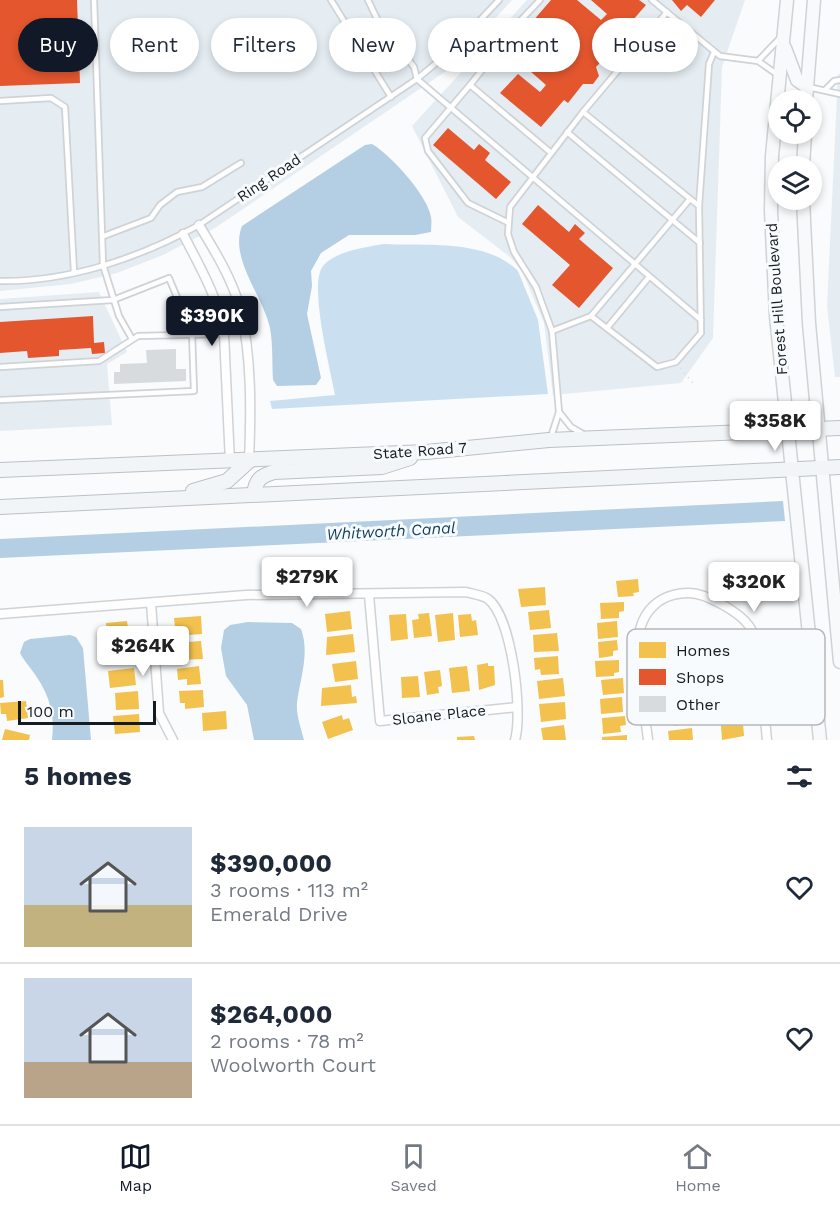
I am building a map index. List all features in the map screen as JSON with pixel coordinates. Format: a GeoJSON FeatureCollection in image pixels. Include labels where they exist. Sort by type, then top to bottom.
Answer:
{"type":"FeatureCollection","features":[{"type":"Feature","properties":{"kind":"main road","name":"Forest Hill Boulevard"},"geometry":{"type":"LineString","coordinates":[[787,0],[772,156],[771,211],[776,316],[808,629]]}},
{"type":"Feature","properties":{"kind":"main road"},"geometry":{"type":"LineString","coordinates":[[807,90],[814,0]]}},
{"type":"Feature","properties":{"kind":"main road"},"geometry":{"type":"LineString","coordinates":[[784,38],[797,80],[807,87]]}},
{"type":"Feature","properties":{"kind":"main road","name":"Forest Hill Boulevard"},"geometry":{"type":"LineString","coordinates":[[803,210],[809,323],[840,662]]}},
{"type":"Feature","properties":{"kind":"main road","name":"State Road 7"},"geometry":{"type":"LineString","coordinates":[[0,470],[230,462],[426,452],[549,440],[840,428]]}},
{"type":"Feature","properties":{"kind":"main road"},"geometry":{"type":"LineString","coordinates":[[254,494],[256,482],[262,475],[274,472],[382,467],[426,452]]}},
{"type":"Feature","properties":{"kind":"main road"},"geometry":{"type":"LineString","coordinates":[[153,500],[213,487],[227,481],[249,461]]}},
{"type":"Feature","properties":{"kind":"main road"},"geometry":{"type":"LineString","coordinates":[[0,507],[840,467]]}},
{"type":"Feature","properties":{"kind":"main road","name":"Forest Hill Boulevard"},"geometry":{"type":"LineString","coordinates":[[818,725],[820,740]]}},
{"type":"Feature","properties":{"kind":"street"},"geometry":{"type":"LineString","coordinates":[[199,225],[229,280],[244,329],[250,435],[249,461]]}},
{"type":"Feature","properties":{"kind":"street"},"geometry":{"type":"LineString","coordinates":[[183,234],[213,291],[224,334],[230,462]]}},
{"type":"Feature","properties":{"kind":"street"},"geometry":{"type":"LineString","coordinates":[[0,614],[246,595],[466,592],[487,598],[500,613],[507,630],[518,707],[515,740]]}},
{"type":"Feature","properties":{"kind":"street"},"geometry":{"type":"LineString","coordinates":[[640,629],[648,611],[667,597],[680,593],[697,594],[737,615],[751,629]]}},
{"type":"Feature","properties":{"kind":"street","name":"Sloane Place"},"geometry":{"type":"LineString","coordinates":[[369,595],[380,721],[518,707]]}},
{"type":"Feature","properties":{"kind":"street"},"geometry":{"type":"LineString","coordinates":[[151,603],[159,713],[173,740]]}},
{"type":"Feature","properties":{"kind":"street"},"geometry":{"type":"LineString","coordinates":[[647,725],[648,740]]}},
{"type":"Feature","properties":{"kind":"street"},"geometry":{"type":"LineString","coordinates":[[765,725],[767,740]]}},
{"type":"Feature","properties":{"kind":"lane"},"geometry":{"type":"LineString","coordinates":[[94,0],[104,236],[103,265],[112,300],[132,339]]}},
{"type":"Feature","properties":{"kind":"lane"},"geometry":{"type":"LineString","coordinates":[[331,0],[391,97]]}},
{"type":"Feature","properties":{"kind":"lane"},"geometry":{"type":"LineString","coordinates":[[368,0],[378,21],[414,67],[417,79],[701,320]]}},
{"type":"Feature","properties":{"kind":"lane","name":"Ring Road"},"geometry":{"type":"LineString","coordinates":[[0,281],[37,279],[103,265],[183,234],[199,225],[417,79],[453,49],[499,0]]}},
{"type":"Feature","properties":{"kind":"lane"},"geometry":{"type":"LineString","coordinates":[[507,222],[468,203],[428,151],[425,138],[449,106],[499,50],[503,39],[540,0]]}},
{"type":"Feature","properties":{"kind":"lane"},"geometry":{"type":"LineString","coordinates":[[652,0],[720,56],[758,61],[779,75]]}},
{"type":"Feature","properties":{"kind":"lane"},"geometry":{"type":"LineString","coordinates":[[549,440],[559,412],[552,331],[536,287],[514,252],[508,234],[507,222],[510,207],[583,112],[667,12]]}},
{"type":"Feature","properties":{"kind":"lane"},"geometry":{"type":"LineString","coordinates":[[758,61],[784,38]]}},
{"type":"Feature","properties":{"kind":"lane"},"geometry":{"type":"LineString","coordinates":[[591,316],[657,367],[676,362],[701,333],[699,206],[709,64],[714,52]]}},
{"type":"Feature","properties":{"kind":"lane"},"geometry":{"type":"LineString","coordinates":[[825,90],[834,81],[840,80]]}},
{"type":"Feature","properties":{"kind":"lane"},"geometry":{"type":"LineString","coordinates":[[470,85],[550,153]]}},
{"type":"Feature","properties":{"kind":"lane"},"geometry":{"type":"LineString","coordinates":[[807,87],[840,94]]}},
{"type":"Feature","properties":{"kind":"lane"},"geometry":{"type":"LineString","coordinates":[[0,101],[51,98],[65,107],[74,272]]}},
{"type":"Feature","properties":{"kind":"lane"},"geometry":{"type":"LineString","coordinates":[[583,112],[699,206]]}},
{"type":"Feature","properties":{"kind":"lane"},"geometry":{"type":"LineString","coordinates":[[567,132],[700,243]]}},
{"type":"Feature","properties":{"kind":"lane"},"geometry":{"type":"LineString","coordinates":[[104,236],[151,218],[160,205],[177,192],[202,187],[241,163]]}},
{"type":"Feature","properties":{"kind":"lane"},"geometry":{"type":"LineString","coordinates":[[552,331],[591,316],[690,199]]}},
{"type":"Feature","properties":{"kind":"lane"},"geometry":{"type":"LineString","coordinates":[[607,328],[649,277]]}},
{"type":"Feature","properties":{"kind":"lane"},"geometry":{"type":"LineString","coordinates":[[0,307],[112,300],[169,278],[192,333],[194,391],[0,400]]}},
{"type":"Feature","properties":{"kind":"lane"},"geometry":{"type":"LineString","coordinates":[[0,367],[99,361],[138,336],[224,334]]}},
{"type":"Feature","properties":{"kind":"lane"},"geometry":{"type":"LineString","coordinates":[[559,412],[572,427],[593,438]]}},
{"type":"Feature","properties":{"kind":"path"},"geometry":{"type":"LineString","coordinates":[[678,365],[693,383]]}},
{"type":"Feature","properties":{"kind":"shaded area"},"geometry":{"type":"Polygon","coordinates":[[[0,0],[512,0],[496,18],[428,18],[428,72],[445,72],[215,228],[163,255],[117,273],[71,284],[0,291],[0,0]]]}},
{"type":"Feature","properties":{"kind":"shaded area"},"geometry":{"type":"Polygon","coordinates":[[[527,0],[745,0],[722,67],[713,338],[681,383],[553,395],[544,323],[522,271],[510,257],[458,217],[412,126],[461,72],[580,72],[580,18],[511,18],[527,0]]]}},
{"type":"Feature","properties":{"kind":"shaded area"},"geometry":{"type":"Polygon","coordinates":[[[838,74],[840,74],[840,377],[835,377],[827,306],[838,74]]]}},
{"type":"Feature","properties":{"kind":"shaded area"},"geometry":{"type":"Polygon","coordinates":[[[384,244],[455,246],[473,249],[505,261],[518,271],[538,320],[548,394],[272,409],[270,401],[335,395],[319,309],[319,276],[323,266],[335,257],[384,244]]]}},
{"type":"Feature","properties":{"kind":"shaded area"},"geometry":{"type":"Polygon","coordinates":[[[99,292],[127,352],[107,364],[112,425],[0,431],[0,299],[99,292]]]}},
{"type":"Feature","properties":{"kind":"water"},"geometry":{"type":"Polygon","coordinates":[[[372,144],[398,166],[416,187],[431,217],[431,232],[415,235],[349,235],[321,253],[311,271],[312,286],[307,314],[321,378],[316,385],[277,386],[273,380],[270,328],[248,277],[240,251],[239,238],[242,226],[365,145],[372,144]]]}},
{"type":"Feature","properties":{"kind":"water","name":"Whitworth Canal"},"geometry":{"type":"Polygon","coordinates":[[[783,501],[785,521],[0,558],[0,539],[783,501]]]}},
{"type":"Feature","properties":{"kind":"water"},"geometry":{"type":"Polygon","coordinates":[[[248,622],[292,623],[301,629],[305,647],[297,708],[304,740],[254,740],[247,705],[226,676],[221,648],[224,630],[230,625],[248,622]]]}},
{"type":"Feature","properties":{"kind":"water"},"geometry":{"type":"Polygon","coordinates":[[[70,635],[76,637],[83,648],[91,740],[52,740],[53,723],[48,699],[41,684],[20,653],[24,642],[30,639],[70,635]]]}},
{"type":"Feature","properties":{"kind":"building: Homes"},"geometry":{"type":"Polygon","coordinates":[[[638,579],[639,592],[633,593],[634,596],[618,597],[616,581],[638,579]]]}},
{"type":"Feature","properties":{"kind":"building: Homes"},"geometry":{"type":"Polygon","coordinates":[[[545,587],[546,605],[521,607],[518,589],[545,587]]]}},
{"type":"Feature","properties":{"kind":"building: Homes"},"geometry":{"type":"Polygon","coordinates":[[[624,602],[624,611],[619,612],[619,618],[601,619],[600,603],[624,602]]]}},
{"type":"Feature","properties":{"kind":"building: Homes"},"geometry":{"type":"Polygon","coordinates":[[[549,610],[551,628],[530,630],[528,612],[549,610]]]}},
{"type":"Feature","properties":{"kind":"building: Homes"},"geometry":{"type":"Polygon","coordinates":[[[350,611],[352,629],[327,632],[325,614],[350,611]]]}},
{"type":"Feature","properties":{"kind":"building: Homes"},"geometry":{"type":"Polygon","coordinates":[[[429,613],[432,636],[414,638],[412,620],[419,619],[418,614],[429,613]]]}},
{"type":"Feature","properties":{"kind":"building: Homes"},"geometry":{"type":"Polygon","coordinates":[[[453,613],[455,640],[438,642],[435,615],[453,613]]]}},
{"type":"Feature","properties":{"kind":"building: Homes"},"geometry":{"type":"Polygon","coordinates":[[[406,614],[408,639],[391,641],[389,615],[406,614]]]}},
{"type":"Feature","properties":{"kind":"building: Homes"},"geometry":{"type":"Polygon","coordinates":[[[471,614],[472,621],[476,620],[478,635],[460,637],[458,615],[471,614]]]}},
{"type":"Feature","properties":{"kind":"building: Homes"},"geometry":{"type":"Polygon","coordinates":[[[201,616],[202,634],[176,636],[174,618],[201,616]]]}},
{"type":"Feature","properties":{"kind":"building: Homes"},"geometry":{"type":"Polygon","coordinates":[[[127,621],[128,628],[133,628],[134,639],[107,641],[106,623],[127,621]]]}},
{"type":"Feature","properties":{"kind":"building: Homes"},"geometry":{"type":"Polygon","coordinates":[[[617,621],[618,637],[598,639],[597,623],[617,621]]]}},
{"type":"Feature","properties":{"kind":"building: Homes"},"geometry":{"type":"Polygon","coordinates":[[[557,633],[559,651],[534,652],[533,635],[557,633]]]}},
{"type":"Feature","properties":{"kind":"building: Homes"},"geometry":{"type":"Polygon","coordinates":[[[353,634],[355,652],[326,655],[327,637],[353,634]]]}},
{"type":"Feature","properties":{"kind":"building: Homes"},"geometry":{"type":"Polygon","coordinates":[[[617,640],[618,650],[613,651],[613,656],[599,658],[598,642],[617,640]]]}},
{"type":"Feature","properties":{"kind":"building: Homes"},"geometry":{"type":"Polygon","coordinates":[[[201,641],[203,659],[177,660],[176,643],[201,641]]]}},
{"type":"Feature","properties":{"kind":"building: Homes"},"geometry":{"type":"Polygon","coordinates":[[[133,645],[134,663],[110,665],[109,647],[133,645]]]}},
{"type":"Feature","properties":{"kind":"building: Homes"},"geometry":{"type":"Polygon","coordinates":[[[558,656],[559,674],[541,675],[540,669],[535,670],[534,658],[558,656]]]}},
{"type":"Feature","properties":{"kind":"building: Homes"},"geometry":{"type":"Polygon","coordinates":[[[619,660],[619,672],[614,673],[614,676],[596,677],[595,661],[619,660]]]}},
{"type":"Feature","properties":{"kind":"building: Homes"},"geometry":{"type":"Polygon","coordinates":[[[356,661],[358,679],[335,682],[332,664],[356,661]]]}},
{"type":"Feature","properties":{"kind":"building: Homes"},"geometry":{"type":"Polygon","coordinates":[[[488,663],[488,666],[494,666],[495,685],[479,690],[477,665],[488,663]]]}},
{"type":"Feature","properties":{"kind":"building: Homes"},"geometry":{"type":"Polygon","coordinates":[[[199,666],[201,684],[187,685],[187,679],[178,680],[177,669],[199,666]]]}},
{"type":"Feature","properties":{"kind":"building: Homes"},"geometry":{"type":"Polygon","coordinates":[[[467,666],[470,691],[452,693],[449,668],[467,666]]]}},
{"type":"Feature","properties":{"kind":"building: Homes"},"geometry":{"type":"Polygon","coordinates":[[[134,668],[136,685],[110,688],[108,671],[134,668]]]}},
{"type":"Feature","properties":{"kind":"building: Homes"},"geometry":{"type":"Polygon","coordinates":[[[440,670],[442,686],[438,687],[439,693],[427,695],[424,672],[440,670]]]}},
{"type":"Feature","properties":{"kind":"building: Homes"},"geometry":{"type":"Polygon","coordinates":[[[418,676],[420,697],[402,698],[401,677],[418,676]]]}},
{"type":"Feature","properties":{"kind":"building: Homes"},"geometry":{"type":"Polygon","coordinates":[[[563,678],[565,696],[539,699],[537,681],[563,678]]]}},
{"type":"Feature","properties":{"kind":"building: Homes"},"geometry":{"type":"Polygon","coordinates":[[[623,678],[624,693],[603,695],[601,680],[623,678]]]}},
{"type":"Feature","properties":{"kind":"building: Homes"},"geometry":{"type":"Polygon","coordinates":[[[0,680],[3,680],[4,697],[0,698],[0,680]]]}},
{"type":"Feature","properties":{"kind":"building: Homes"},"geometry":{"type":"Polygon","coordinates":[[[351,685],[352,697],[356,696],[357,703],[321,706],[322,688],[351,685]]]}},
{"type":"Feature","properties":{"kind":"building: Homes"},"geometry":{"type":"Polygon","coordinates":[[[203,690],[204,707],[185,709],[185,703],[180,703],[179,691],[203,690]]]}},
{"type":"Feature","properties":{"kind":"building: Homes"},"geometry":{"type":"Polygon","coordinates":[[[138,691],[139,709],[116,710],[115,693],[138,691]]]}},
{"type":"Feature","properties":{"kind":"building: Homes"},"geometry":{"type":"Polygon","coordinates":[[[622,697],[623,712],[601,714],[600,699],[622,697]]]}},
{"type":"Feature","properties":{"kind":"building: Homes"},"geometry":{"type":"Polygon","coordinates":[[[26,701],[28,718],[7,721],[6,714],[1,714],[0,703],[26,701]]]}},
{"type":"Feature","properties":{"kind":"building: Homes"},"geometry":{"type":"Polygon","coordinates":[[[565,702],[566,719],[541,722],[539,704],[565,702]]]}},
{"type":"Feature","properties":{"kind":"building: Homes"},"geometry":{"type":"Polygon","coordinates":[[[226,711],[227,729],[203,731],[202,713],[226,711]]]}},
{"type":"Feature","properties":{"kind":"building: Homes"},"geometry":{"type":"Polygon","coordinates":[[[139,714],[140,732],[115,734],[113,716],[139,714]]]}},
{"type":"Feature","properties":{"kind":"building: Homes"},"geometry":{"type":"Polygon","coordinates":[[[342,715],[343,720],[349,718],[353,730],[328,739],[322,722],[342,715]]]}},
{"type":"Feature","properties":{"kind":"building: Homes"},"geometry":{"type":"Polygon","coordinates":[[[625,716],[626,725],[620,726],[621,732],[603,734],[602,718],[625,716]]]}},
{"type":"Feature","properties":{"kind":"building: Homes"},"geometry":{"type":"Polygon","coordinates":[[[564,725],[566,740],[543,740],[541,728],[564,725]]]}},
{"type":"Feature","properties":{"kind":"building: Homes"},"geometry":{"type":"Polygon","coordinates":[[[721,725],[743,725],[744,736],[722,740],[721,725]]]}},
{"type":"Feature","properties":{"kind":"building: Homes"},"geometry":{"type":"Polygon","coordinates":[[[692,728],[693,740],[669,740],[668,731],[692,728]]]}},
{"type":"Feature","properties":{"kind":"building: Homes"},"geometry":{"type":"Polygon","coordinates":[[[5,729],[30,735],[29,740],[2,740],[5,729]]]}},
{"type":"Feature","properties":{"kind":"building: Homes"},"geometry":{"type":"Polygon","coordinates":[[[627,735],[627,740],[602,740],[602,737],[627,735]]]}},
{"type":"Feature","properties":{"kind":"building: Homes"},"geometry":{"type":"Polygon","coordinates":[[[474,736],[475,740],[457,740],[457,737],[474,736]]]}},
{"type":"Feature","properties":{"kind":"building: Shops"},"geometry":{"type":"Polygon","coordinates":[[[0,0],[77,0],[78,18],[18,18],[18,72],[80,72],[80,83],[0,86],[0,0]]]}},
{"type":"Feature","properties":{"kind":"building: Shops"},"geometry":{"type":"Polygon","coordinates":[[[551,0],[577,0],[599,18],[592,18],[592,72],[598,72],[599,76],[593,84],[583,84],[568,103],[564,100],[541,127],[500,93],[518,74],[540,92],[546,85],[531,72],[580,72],[580,18],[535,18],[551,0]]]}},
{"type":"Feature","properties":{"kind":"building: Shops"},"geometry":{"type":"Polygon","coordinates":[[[591,0],[639,0],[646,5],[635,18],[603,18],[607,14],[591,0]]]}},
{"type":"Feature","properties":{"kind":"building: Shops"},"geometry":{"type":"Polygon","coordinates":[[[672,0],[715,0],[701,17],[687,5],[681,11],[672,0]]]}},
{"type":"Feature","properties":{"kind":"building: Shops"},"geometry":{"type":"Polygon","coordinates":[[[448,128],[474,150],[479,144],[490,153],[485,160],[511,182],[496,199],[433,145],[448,128]]]}},
{"type":"Feature","properties":{"kind":"building: Shops"},"geometry":{"type":"Polygon","coordinates":[[[538,205],[569,232],[575,224],[585,233],[579,239],[613,268],[579,308],[552,285],[570,265],[522,224],[538,205]]]}},
{"type":"Feature","properties":{"kind":"building: Shops"},"geometry":{"type":"Polygon","coordinates":[[[93,316],[94,343],[104,342],[105,353],[92,354],[91,348],[59,350],[59,356],[28,358],[27,351],[0,353],[0,322],[93,316]]]}},
{"type":"Feature","properties":{"kind":"building: Other"},"geometry":{"type":"Polygon","coordinates":[[[176,349],[176,369],[186,369],[186,381],[114,384],[114,372],[120,372],[120,364],[147,363],[146,350],[176,349]]]}}]}
